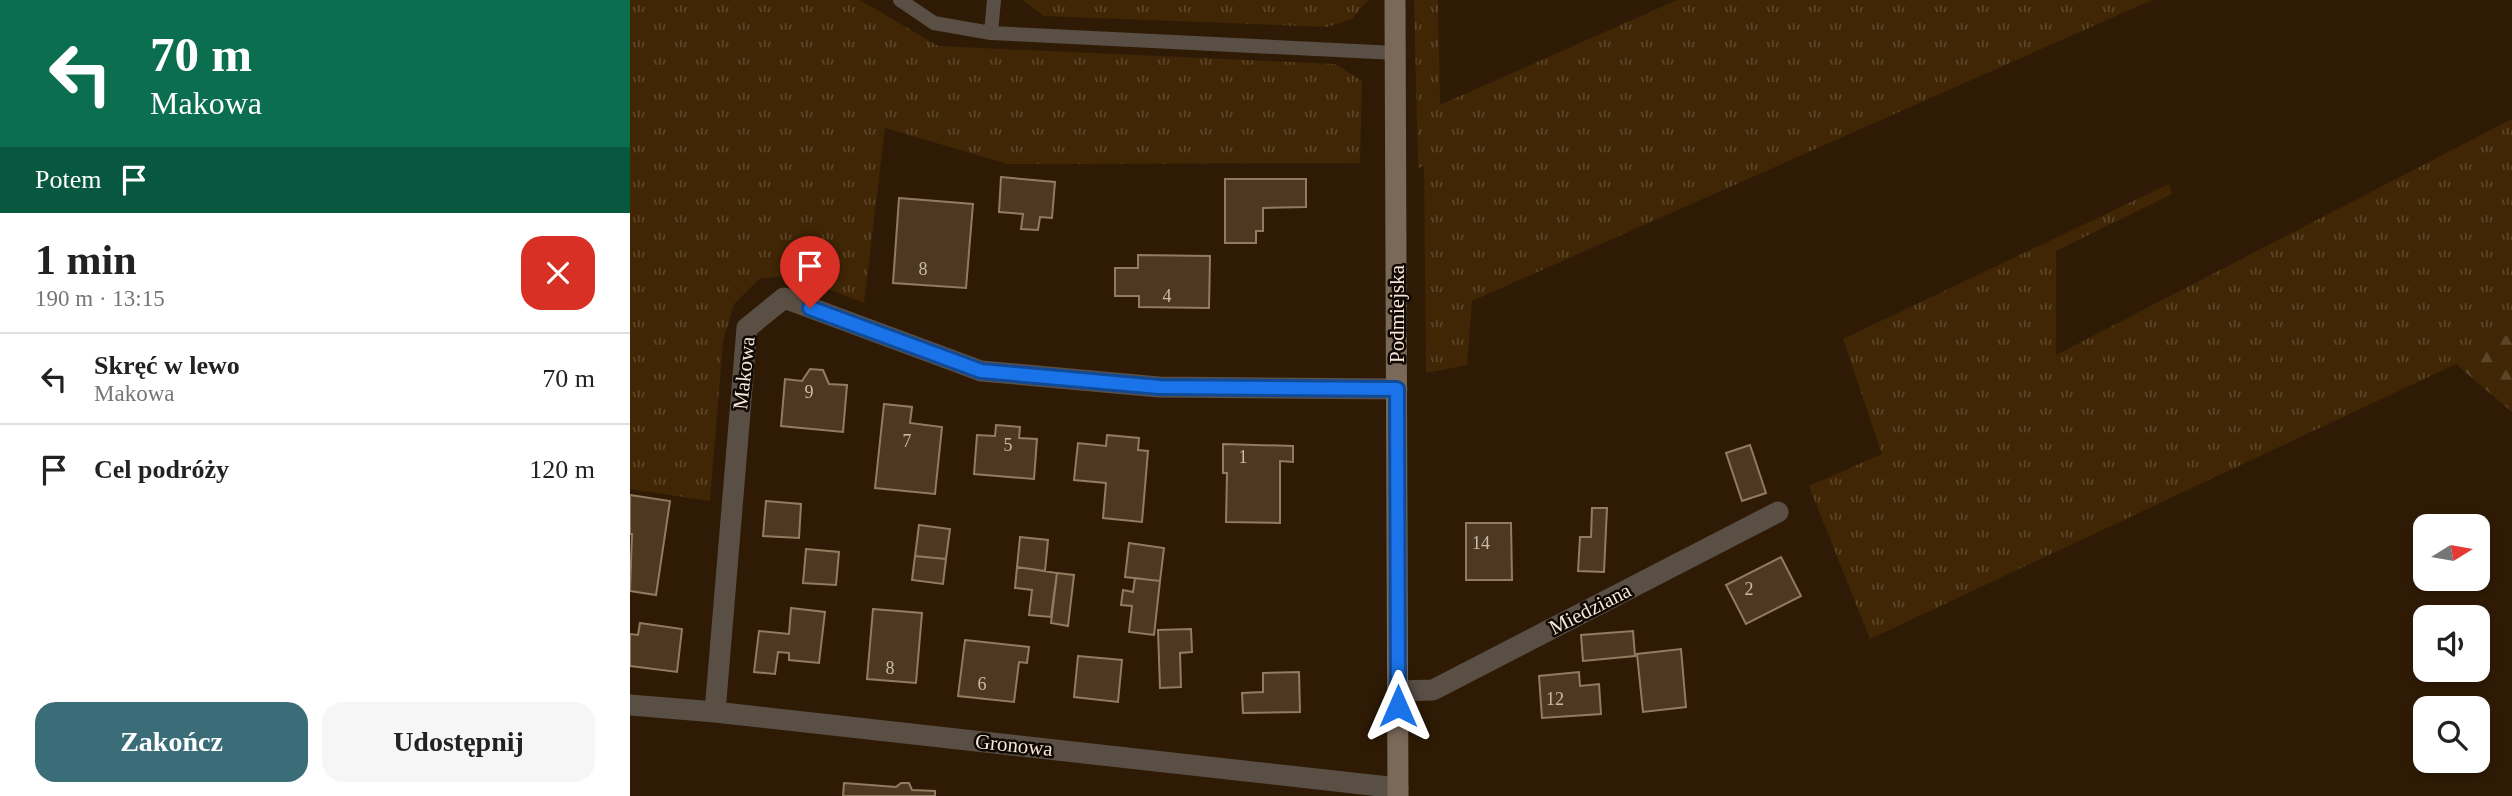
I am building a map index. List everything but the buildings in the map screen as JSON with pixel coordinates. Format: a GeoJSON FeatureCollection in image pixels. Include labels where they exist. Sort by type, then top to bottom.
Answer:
{"type":"FeatureCollection","features":[{"type":"Feature","properties":{"kind":"street","name":"Podmiejska"},"geometry":{"type":"LineString","coordinates":[[1395,0],[1398,792]]}},
{"type":"Feature","properties":{"kind":"street","name":"Makowa"},"geometry":{"type":"LineString","coordinates":[[715,712],[747,328],[784,298],[981,371],[1159,387],[1397,389]]}},
{"type":"Feature","properties":{"kind":"street","name":"Miedziana"},"geometry":{"type":"LineString","coordinates":[[1398,691],[1433,690],[1778,512]]}},
{"type":"Feature","properties":{"kind":"street","name":"Gronowa"},"geometry":{"type":"LineString","coordinates":[[630,705],[715,712],[1398,792]]}},
{"type":"Feature","properties":{"kind":"lane"},"geometry":{"type":"LineString","coordinates":[[900,0],[934,23],[991,33],[1396,53]]}},
{"type":"Feature","properties":{"kind":"lane"},"geometry":{"type":"LineString","coordinates":[[991,33],[994,0]]}},
{"type":"Feature","properties":{"kind":"green space"},"geometry":{"type":"Polygon","coordinates":[[[630,0],[860,0],[938,46],[1335,64],[1362,81],[1360,163],[1008,164],[885,128],[864,303],[792,275],[759,279],[734,304],[723,341],[710,501],[630,489],[630,0]]]}},
{"type":"Feature","properties":{"kind":"green space"},"geometry":{"type":"Polygon","coordinates":[[[1022,0],[1368,0],[1352,19],[1327,27],[1044,16],[1022,0]]]}},
{"type":"Feature","properties":{"kind":"green space"},"geometry":{"type":"Polygon","coordinates":[[[1414,0],[1438,0],[1440,105],[1677,0],[2152,0],[1472,301],[1467,365],[1426,373],[1424,166],[1418,168],[1414,0]]]}},
{"type":"Feature","properties":{"kind":"green space"},"geometry":{"type":"Polygon","coordinates":[[[2512,119],[2512,332],[2456,364],[1870,639],[1809,486],[1882,454],[1843,339],[2169,184],[2172,194],[2056,251],[2056,355],[2512,119]]]}},
{"type":"Feature","properties":{"kind":"green space"},"geometry":{"type":"Polygon","coordinates":[[[2512,332],[2512,412],[2456,364],[2512,332]]]}},
{"type":"Feature","properties":{"kind":"route"},"geometry":{"type":"LineString","coordinates":[[810,308],[981,371],[1159,387],[1397,389],[1398,706]]}}]}
